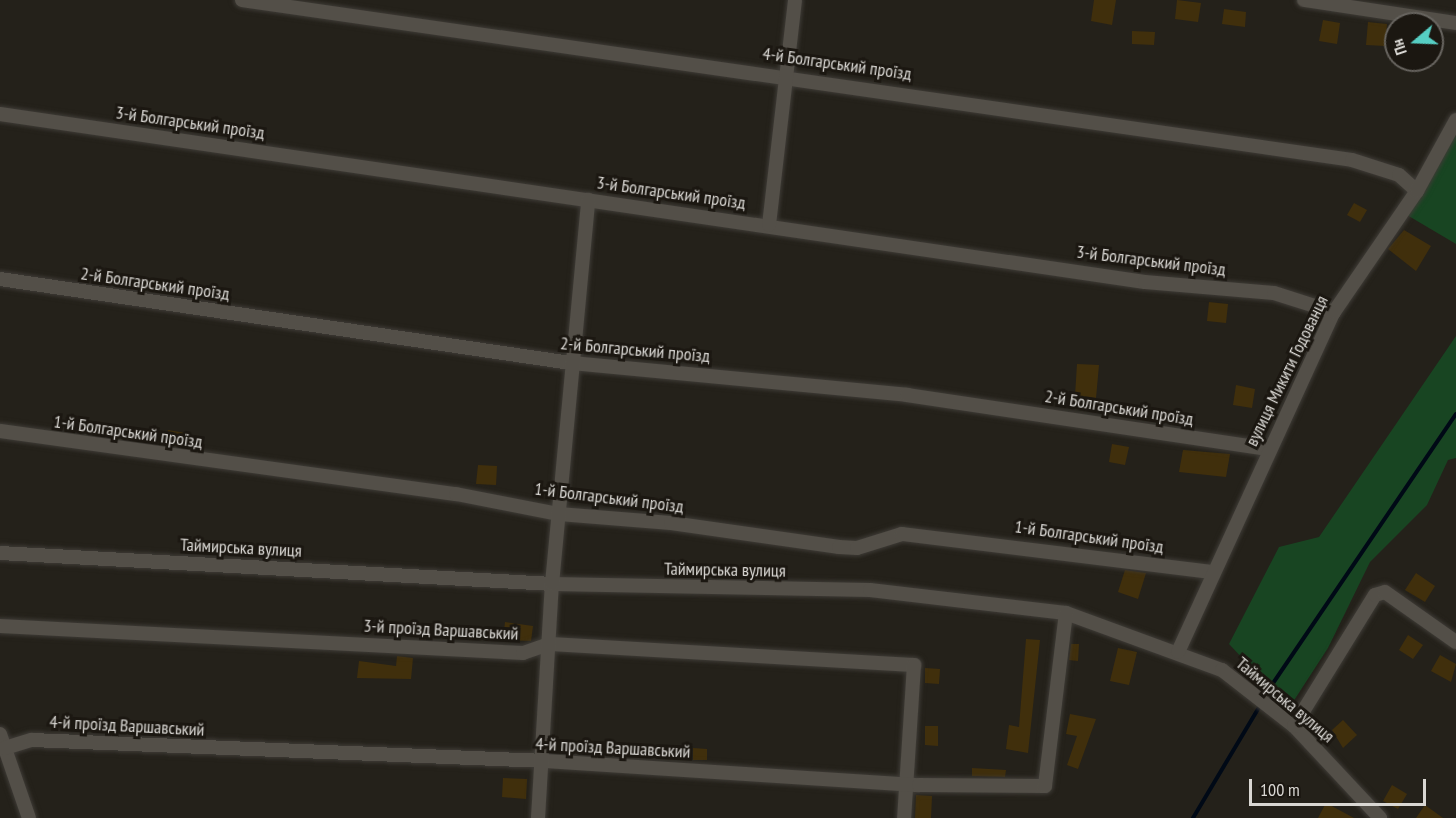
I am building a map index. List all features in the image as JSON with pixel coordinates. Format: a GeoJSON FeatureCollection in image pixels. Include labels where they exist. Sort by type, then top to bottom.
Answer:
{"type":"FeatureCollection","features":[{"type":"Feature","properties":{"kind":"street","name":"4-й Болгарський проїзд"},"geometry":{"type":"LineString","coordinates":[[243,0],[789,75],[1352,160],[1399,175],[1417,191]]}},
{"type":"Feature","properties":{"kind":"street"},"geometry":{"type":"LineString","coordinates":[[769,225],[789,75],[795,0]]}},
{"type":"Feature","properties":{"kind":"street"},"geometry":{"type":"LineString","coordinates":[[1304,0],[1386,5],[1456,23]]}},
{"type":"Feature","properties":{"kind":"street","name":"3-й Болгарський проїзд"},"geometry":{"type":"LineString","coordinates":[[0,114],[769,225],[1145,282],[1274,292],[1334,312]]}},
{"type":"Feature","properties":{"kind":"street","name":"вулиця Микити Годованця"},"geometry":{"type":"LineString","coordinates":[[1178,652],[1268,449],[1334,312],[1417,191],[1456,120]]}},
{"type":"Feature","properties":{"kind":"street"},"geometry":{"type":"LineString","coordinates":[[538,818],[545,761],[552,584],[588,200]]}},
{"type":"Feature","properties":{"kind":"street","name":"2-й Болгарський проїзд"},"geometry":{"type":"LineString","coordinates":[[0,279],[571,363],[907,395],[1268,449]]}},
{"type":"Feature","properties":{"kind":"street","name":"1-й Болгарський проїзд"},"geometry":{"type":"LineString","coordinates":[[0,431],[456,494],[559,514],[671,523],[839,547],[857,548],[902,534],[1213,572]]}},
{"type":"Feature","properties":{"kind":"street","name":"Таймирська вулиця"},"geometry":{"type":"LineString","coordinates":[[0,553],[552,584],[870,590],[1066,612],[1222,670],[1294,726],[1380,818]]}},
{"type":"Feature","properties":{"kind":"street"},"geometry":{"type":"LineString","coordinates":[[1294,726],[1375,595],[1385,592],[1456,642]]}},
{"type":"Feature","properties":{"kind":"street","name":"4-й проїзд Варшавський"},"geometry":{"type":"LineString","coordinates":[[5,748],[32,740],[545,761],[906,783],[1045,786],[1066,612]]}},
{"type":"Feature","properties":{"kind":"street","name":"3-й проїзд Варшавський"},"geometry":{"type":"LineString","coordinates":[[0,626],[523,654],[549,644],[914,665],[906,783]]}},
{"type":"Feature","properties":{"kind":"street"},"geometry":{"type":"LineString","coordinates":[[0,734],[28,818]]}},
{"type":"Feature","properties":{"kind":"street"},"geometry":{"type":"LineString","coordinates":[[904,818],[906,783]]}},
{"type":"Feature","properties":{"kind":"green space"},"geometry":{"type":"Polygon","coordinates":[[[1456,122],[1456,244],[1407,215],[1456,122]]]}},
{"type":"Feature","properties":{"kind":"green space"},"geometry":{"type":"Polygon","coordinates":[[[1456,336],[1456,458],[1448,460],[1427,505],[1370,562],[1328,648],[1289,708],[1229,644],[1279,547],[1319,537],[1456,336]]]}},
{"type":"Feature","properties":{"kind":"building"},"geometry":{"type":"Polygon","coordinates":[[[1094,0],[1116,0],[1112,25],[1091,21],[1094,0]]]}},
{"type":"Feature","properties":{"kind":"building"},"geometry":{"type":"Polygon","coordinates":[[[1177,0],[1201,3],[1198,22],[1175,19],[1177,0]]]}},
{"type":"Feature","properties":{"kind":"building"},"geometry":{"type":"Polygon","coordinates":[[[1224,9],[1246,12],[1245,27],[1222,24],[1224,9]]]}},
{"type":"Feature","properties":{"kind":"building"},"geometry":{"type":"Polygon","coordinates":[[[1323,20],[1340,23],[1337,44],[1319,41],[1323,20]]]}},
{"type":"Feature","properties":{"kind":"building"},"geometry":{"type":"Polygon","coordinates":[[[1368,22],[1384,24],[1384,46],[1366,45],[1368,22]]]}},
{"type":"Feature","properties":{"kind":"building"},"geometry":{"type":"Polygon","coordinates":[[[1132,31],[1155,32],[1154,45],[1132,44],[1132,31]]]}},
{"type":"Feature","properties":{"kind":"building"},"geometry":{"type":"Polygon","coordinates":[[[1354,203],[1367,210],[1360,222],[1347,215],[1354,203]]]}},
{"type":"Feature","properties":{"kind":"building"},"geometry":{"type":"Polygon","coordinates":[[[1404,230],[1431,246],[1416,271],[1388,249],[1404,230]]]}},
{"type":"Feature","properties":{"kind":"building"},"geometry":{"type":"Polygon","coordinates":[[[1209,302],[1228,304],[1226,323],[1207,321],[1209,302]]]}},
{"type":"Feature","properties":{"kind":"building"},"geometry":{"type":"Polygon","coordinates":[[[1077,364],[1099,365],[1096,398],[1075,396],[1077,364]]]}},
{"type":"Feature","properties":{"kind":"building"},"geometry":{"type":"Polygon","coordinates":[[[1236,385],[1255,389],[1252,408],[1233,405],[1236,385]]]}},
{"type":"Feature","properties":{"kind":"building"},"geometry":{"type":"Polygon","coordinates":[[[168,430],[185,433],[183,447],[166,445],[168,430]]]}},
{"type":"Feature","properties":{"kind":"building"},"geometry":{"type":"Polygon","coordinates":[[[1112,444],[1129,447],[1125,465],[1109,462],[1112,444]]]}},
{"type":"Feature","properties":{"kind":"building"},"geometry":{"type":"Polygon","coordinates":[[[1183,450],[1230,454],[1226,477],[1179,472],[1183,450]]]}},
{"type":"Feature","properties":{"kind":"building"},"geometry":{"type":"Polygon","coordinates":[[[478,465],[497,466],[496,485],[476,484],[478,465]]]}},
{"type":"Feature","properties":{"kind":"building"},"geometry":{"type":"Polygon","coordinates":[[[1125,570],[1146,573],[1138,599],[1118,592],[1125,570]]]}},
{"type":"Feature","properties":{"kind":"building"},"geometry":{"type":"Polygon","coordinates":[[[1416,573],[1435,586],[1425,602],[1405,590],[1416,573]]]}},
{"type":"Feature","properties":{"kind":"building"},"geometry":{"type":"Polygon","coordinates":[[[505,622],[533,626],[531,641],[503,640],[505,622]]]}},
{"type":"Feature","properties":{"kind":"building"},"geometry":{"type":"Polygon","coordinates":[[[1408,635],[1423,645],[1413,659],[1399,650],[1408,635]]]}},
{"type":"Feature","properties":{"kind":"building"},"geometry":{"type":"Polygon","coordinates":[[[1026,639],[1040,640],[1028,753],[1006,749],[1009,725],[1019,727],[1026,639]]]}},
{"type":"Feature","properties":{"kind":"building"},"geometry":{"type":"Polygon","coordinates":[[[1071,644],[1079,644],[1078,661],[1069,660],[1071,644]]]}},
{"type":"Feature","properties":{"kind":"building"},"geometry":{"type":"Polygon","coordinates":[[[1118,648],[1137,652],[1129,685],[1110,681],[1118,648]]]}},
{"type":"Feature","properties":{"kind":"building"},"geometry":{"type":"Polygon","coordinates":[[[1440,655],[1456,664],[1451,682],[1431,671],[1440,655]]]}},
{"type":"Feature","properties":{"kind":"building"},"geometry":{"type":"Polygon","coordinates":[[[397,656],[413,658],[411,679],[357,678],[359,661],[396,666],[397,656]]]}},
{"type":"Feature","properties":{"kind":"building"},"geometry":{"type":"Polygon","coordinates":[[[925,668],[940,669],[939,684],[925,683],[925,668]]]}},
{"type":"Feature","properties":{"kind":"building"},"geometry":{"type":"Polygon","coordinates":[[[1070,714],[1096,719],[1078,769],[1067,765],[1077,736],[1066,734],[1070,714]]]}},
{"type":"Feature","properties":{"kind":"building"},"geometry":{"type":"Polygon","coordinates":[[[1343,720],[1357,735],[1343,748],[1332,730],[1343,720]]]}},
{"type":"Feature","properties":{"kind":"building"},"geometry":{"type":"Polygon","coordinates":[[[925,726],[938,726],[938,746],[925,745],[925,726]]]}},
{"type":"Feature","properties":{"kind":"building"},"geometry":{"type":"Polygon","coordinates":[[[693,748],[707,749],[707,760],[693,760],[693,748]]]}},
{"type":"Feature","properties":{"kind":"building"},"geometry":{"type":"Polygon","coordinates":[[[972,768],[1006,770],[1005,777],[972,776],[972,768]]]}},
{"type":"Feature","properties":{"kind":"building"},"geometry":{"type":"Polygon","coordinates":[[[503,778],[527,779],[526,799],[502,797],[503,778]]]}},
{"type":"Feature","properties":{"kind":"building"},"geometry":{"type":"Polygon","coordinates":[[[1392,785],[1407,794],[1398,809],[1383,801],[1392,785]]]}},
{"type":"Feature","properties":{"kind":"building"},"geometry":{"type":"Polygon","coordinates":[[[916,795],[932,796],[931,818],[915,818],[916,795]]]}},
{"type":"Feature","properties":{"kind":"building"},"geometry":{"type":"Polygon","coordinates":[[[1326,803],[1354,818],[1318,818],[1326,803]]]}},
{"type":"Feature","properties":{"kind":"building"},"geometry":{"type":"Polygon","coordinates":[[[1425,805],[1443,818],[1416,818],[1425,805]]]}},
{"type":"Feature","properties":{"kind":"waterway"},"geometry":{"type":"LineString","coordinates":[[1267,692],[1456,414]]}},
{"type":"Feature","properties":{"kind":"waterway"},"geometry":{"type":"LineString","coordinates":[[1193,818],[1258,709]]}}]}
